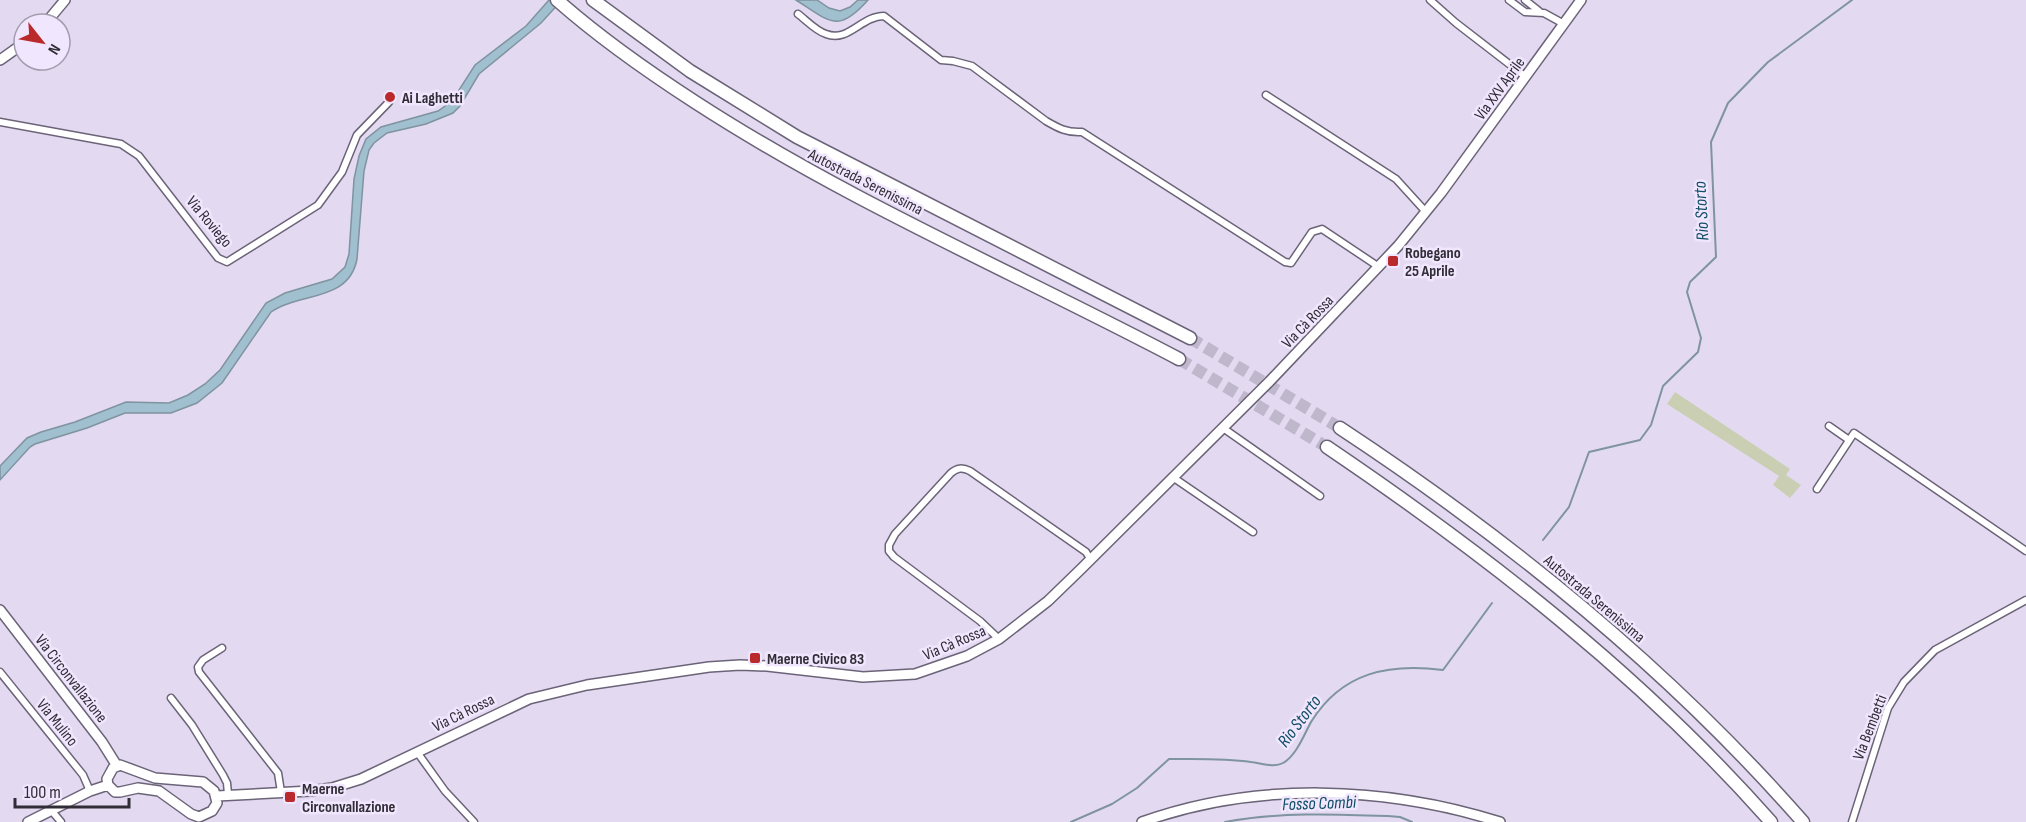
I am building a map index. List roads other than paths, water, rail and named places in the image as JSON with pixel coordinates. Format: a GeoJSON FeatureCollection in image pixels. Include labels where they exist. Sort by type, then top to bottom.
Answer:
{"type":"FeatureCollection","features":[{"type":"Feature","properties":{"kind":"highway","name":"Autostrada Serenissima"},"geometry":{"type":"LineString","coordinates":[[557,0],[624,54],[786,158],[861,199],[1179,359]]}},
{"type":"Feature","properties":{"kind":"highway","name":"Autostrada Serenissima"},"geometry":{"type":"LineString","coordinates":[[593,0],[690,71],[797,137],[1190,338]]}},
{"type":"Feature","properties":{"kind":"highway","name":"Autostrada Serenissima"},"geometry":{"type":"LineString","coordinates":[[1341,428],[1463,512],[1621,639],[1736,750],[1803,822]]}},
{"type":"Feature","properties":{"kind":"highway"},"geometry":{"type":"LineString","coordinates":[[1327,447],[1446,529],[1560,619],[1678,724],[1771,822]]}},
{"type":"Feature","properties":{"kind":"main road"},"geometry":{"type":"LineString","coordinates":[[55,12],[65,0]]}},
{"type":"Feature","properties":{"kind":"main road","name":"Via XXV Aprile"},"geometry":{"type":"LineString","coordinates":[[1441,193],[1581,0]]}},
{"type":"Feature","properties":{"kind":"main road","name":"Via Cà Rossa"},"geometry":{"type":"LineString","coordinates":[[217,796],[332,788],[362,779],[529,699],[587,685],[709,667],[740,665],[863,677],[915,674],[968,656],[999,639],[1048,601],[1091,560],[1302,349],[1379,267],[1441,193]]}},
{"type":"Feature","properties":{"kind":"main road","name":"Via Circonvallazione"},"geometry":{"type":"LineString","coordinates":[[0,610],[102,742],[117,766]]}},
{"type":"Feature","properties":{"kind":"main road"},"geometry":{"type":"LineString","coordinates":[[117,766],[125,766],[155,778],[203,782],[210,786],[217,796],[217,804],[205,819],[191,814],[159,791],[138,788],[115,792],[108,784],[109,773],[117,766]]}},
{"type":"Feature","properties":{"kind":"main road"},"geometry":{"type":"LineString","coordinates":[[28,822],[108,784]]}},
{"type":"Feature","properties":{"kind":"main road"},"geometry":{"type":"LineString","coordinates":[[1142,822],[1228,800],[1294,793],[1391,798],[1432,804],[1500,822]]}},
{"type":"Feature","properties":{"kind":"street"},"geometry":{"type":"LineString","coordinates":[[1430,0],[1526,77]]}},
{"type":"Feature","properties":{"kind":"street"},"geometry":{"type":"LineString","coordinates":[[1509,0],[1525,12],[1534,14],[1539,11]]}},
{"type":"Feature","properties":{"kind":"street"},"geometry":{"type":"LineString","coordinates":[[1525,0],[1539,11],[1564,24]]}},
{"type":"Feature","properties":{"kind":"street"},"geometry":{"type":"LineString","coordinates":[[798,14],[825,34],[835,36],[845,35],[866,19],[884,16],[941,60],[972,66],[1046,121],[1059,129],[1082,132],[1285,262],[1291,263],[1312,232],[1322,229],[1379,267]]}},
{"type":"Feature","properties":{"kind":"street"},"geometry":{"type":"LineString","coordinates":[[1266,95],[1396,179],[1426,212]]}},
{"type":"Feature","properties":{"kind":"street","name":"Via Roviego"},"geometry":{"type":"LineString","coordinates":[[0,122],[121,144],[139,156],[218,258],[227,262],[318,205],[342,172],[357,135],[389,102]]}},
{"type":"Feature","properties":{"kind":"street"},"geometry":{"type":"LineString","coordinates":[[1829,426],[1849,440]]}},
{"type":"Feature","properties":{"kind":"street"},"geometry":{"type":"LineString","coordinates":[[1223,428],[1320,496]]}},
{"type":"Feature","properties":{"kind":"street"},"geometry":{"type":"LineString","coordinates":[[1817,489],[1854,433],[2026,551]]}},
{"type":"Feature","properties":{"kind":"street"},"geometry":{"type":"LineString","coordinates":[[999,639],[980,621],[889,551],[889,545],[895,534],[951,473],[963,467],[970,471],[1086,552],[1091,560]]}},
{"type":"Feature","properties":{"kind":"street"},"geometry":{"type":"LineString","coordinates":[[1174,478],[1253,532]]}},
{"type":"Feature","properties":{"kind":"street","name":"Via Bembetti"},"geometry":{"type":"LineString","coordinates":[[1852,822],[1888,708],[1904,682],[1935,651],[2026,600]]}},
{"type":"Feature","properties":{"kind":"street"},"geometry":{"type":"LineString","coordinates":[[222,648],[203,660],[198,667],[199,672],[278,773],[281,792]]}},
{"type":"Feature","properties":{"kind":"street","name":"Via Mulino"},"geometry":{"type":"LineString","coordinates":[[0,672],[83,775],[90,791]]}},
{"type":"Feature","properties":{"kind":"street"},"geometry":{"type":"LineString","coordinates":[[171,698],[192,725],[223,775],[227,783],[228,794]]}},
{"type":"Feature","properties":{"kind":"street"},"geometry":{"type":"LineString","coordinates":[[417,752],[445,791],[474,822]]}},
{"type":"Feature","properties":{"kind":"street"},"geometry":{"type":"LineString","coordinates":[[51,810],[61,822]]}},
{"type":"Feature","properties":{"kind":"water"},"geometry":{"type":"Polygon","coordinates":[[[549,0],[562,0],[541,23],[479,74],[460,106],[453,113],[426,124],[387,133],[374,143],[369,150],[364,171],[357,259],[352,273],[344,283],[322,294],[296,301],[271,312],[222,383],[197,403],[171,413],[125,413],[87,428],[35,444],[0,480],[0,466],[27,438],[126,402],[169,403],[188,395],[220,370],[266,303],[285,293],[332,279],[345,267],[349,254],[354,179],[359,156],[366,139],[381,127],[438,111],[452,101],[475,65],[526,26],[549,0]]]}},
{"type":"Feature","properties":{"kind":"water"},"geometry":{"type":"Polygon","coordinates":[[[796,0],[817,0],[829,8],[840,11],[850,7],[858,0],[868,0],[848,18],[833,21],[817,14],[796,0]]]}},
{"type":"Feature","properties":{"kind":"waterway","name":"Rio Storto"},"geometry":{"type":"LineString","coordinates":[[1543,540],[1569,507],[1589,452],[1640,440],[1651,425],[1663,386],[1698,352],[1701,338],[1687,292],[1690,282],[1716,257],[1711,142],[1728,103],[1768,62],[1852,0]]}},
{"type":"Feature","properties":{"kind":"waterway","name":"Rio Storto"},"geometry":{"type":"LineString","coordinates":[[1071,822],[1112,804],[1137,788],[1169,759],[1231,760],[1272,765],[1283,763],[1296,750],[1323,705],[1337,692],[1352,682],[1386,670],[1404,668],[1443,670],[1492,603]]}},
{"type":"Feature","properties":{"kind":"waterway","name":"Fosso Combi"},"geometry":{"type":"LineString","coordinates":[[1225,822],[1286,815],[1326,814],[1400,817],[1412,822]]}},
{"type":"Feature","properties":{"kind":"tunnel"},"geometry":{"type":"LineString","coordinates":[[1190,338],[1340,428]]}},
{"type":"Feature","properties":{"kind":"tunnel"},"geometry":{"type":"LineString","coordinates":[[1179,359],[1327,447]]}},
{"type":"Feature","properties":{"kind":"place","name":"Ai Laghetti"},"geometry":{"type":"Point","coordinates":[390,97]}},
{"type":"Feature","properties":{"kind":"place","name":"Robegano 25 Aprile"},"geometry":{"type":"Point","coordinates":[1393,261]}},
{"type":"Feature","properties":{"kind":"place","name":"Maerne Civico 83"},"geometry":{"type":"Point","coordinates":[755,658]}},
{"type":"Feature","properties":{"kind":"place","name":"Maerne Circonvallazione"},"geometry":{"type":"Point","coordinates":[290,797]}}]}
